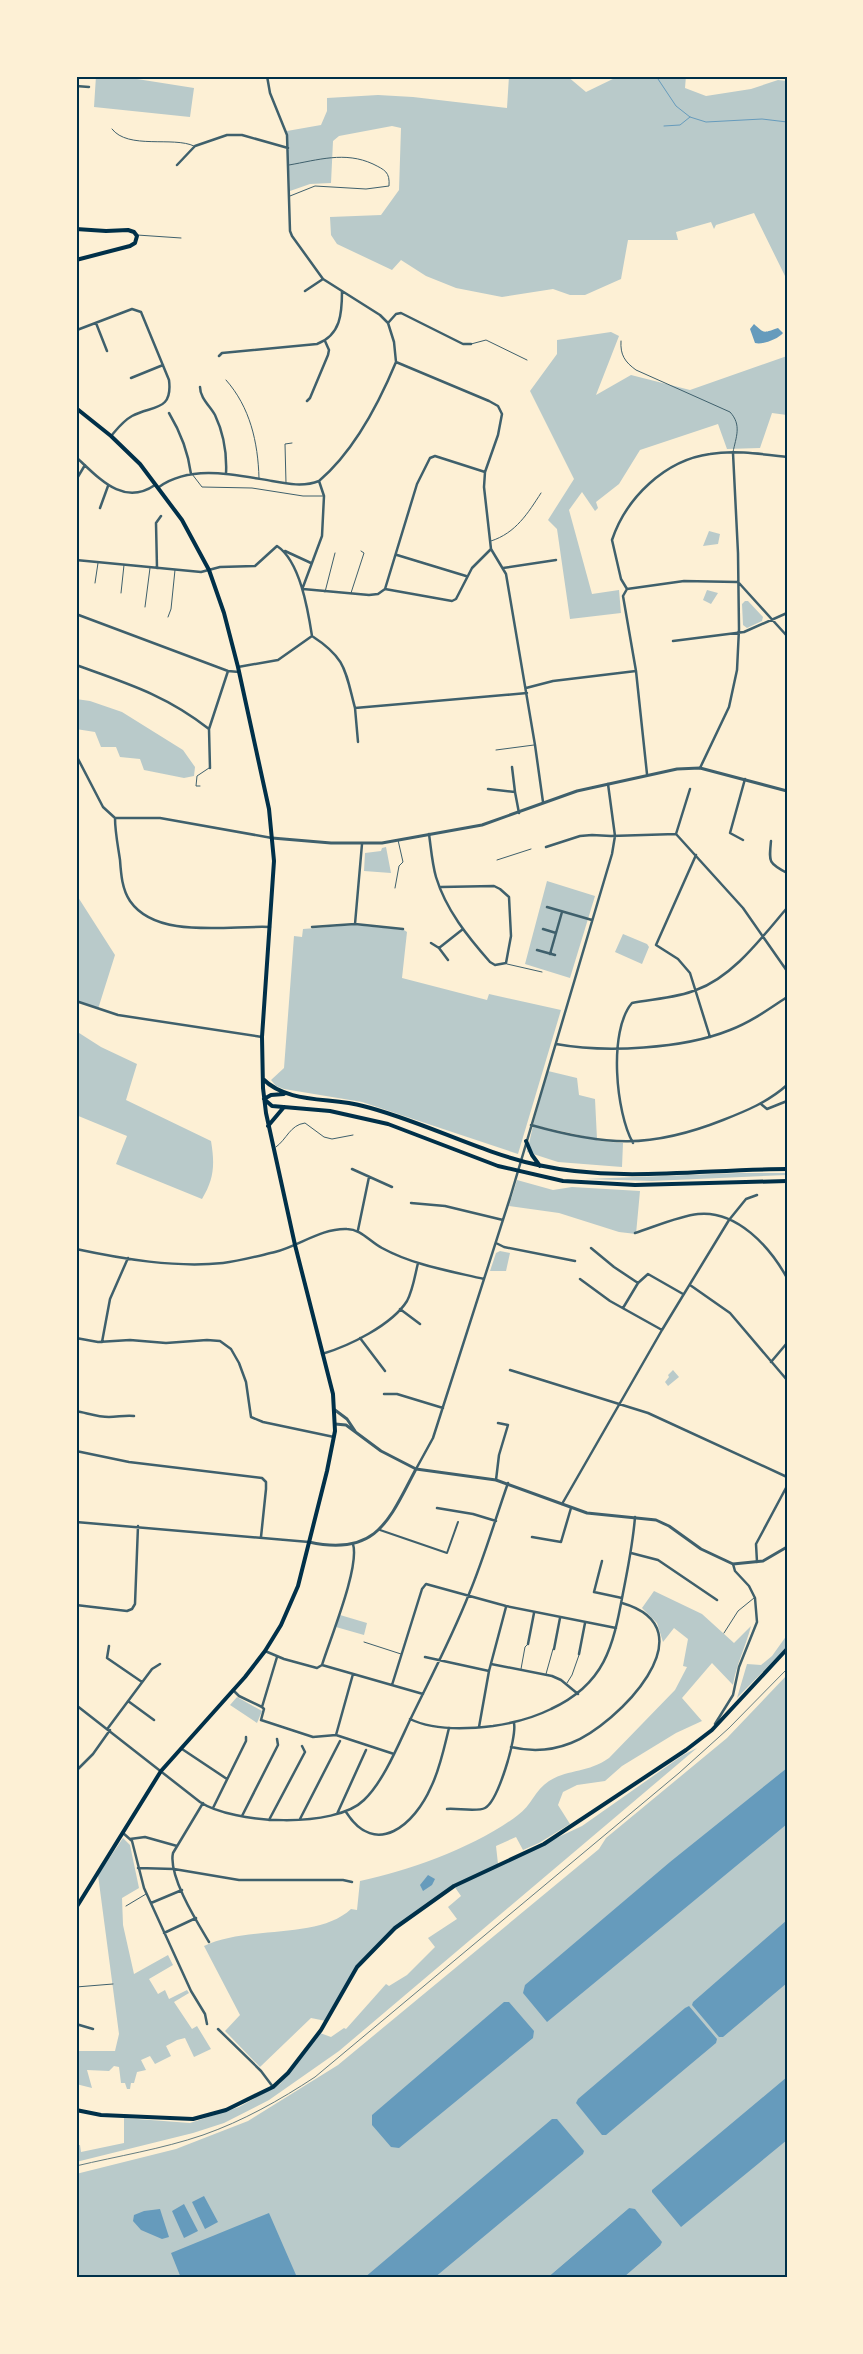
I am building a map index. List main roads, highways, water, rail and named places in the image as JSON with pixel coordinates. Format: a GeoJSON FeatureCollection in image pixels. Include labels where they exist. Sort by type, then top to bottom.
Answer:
{"type":"FeatureCollection","features":[{"type":"Feature","properties":{"kind":"main road"},"geometry":{"type":"LineString","coordinates":[[76,229],[128,230],[136,234],[135,243],[130,246],[76,260]]}},
{"type":"Feature","properties":{"kind":"main road"},"geometry":{"type":"LineString","coordinates":[[76,408],[112,436],[140,464],[182,520],[209,570],[224,613],[239,669],[269,809],[274,861],[262,1037],[264,1099],[268,1126],[295,1245],[335,1410],[334,1437],[309,1542],[294,1594],[281,1625],[265,1651],[233,1690],[161,1771],[77,1904]]}},
{"type":"Feature","properties":{"kind":"main road"},"geometry":{"type":"LineString","coordinates":[[263,1079],[272,1087],[286,1094]]}},
{"type":"Feature","properties":{"kind":"main road"},"geometry":{"type":"LineString","coordinates":[[264,1099],[272,1095],[286,1094],[362,1105],[520,1161],[565,1170],[614,1173],[787,1169]]}},
{"type":"Feature","properties":{"kind":"main road"},"geometry":{"type":"LineString","coordinates":[[264,1099],[272,1106],[330,1110],[381,1122],[517,1172],[563,1181],[599,1184],[787,1181]]}},
{"type":"Feature","properties":{"kind":"main road"},"geometry":{"type":"LineString","coordinates":[[268,1126],[284,1107]]}},
{"type":"Feature","properties":{"kind":"main road"},"geometry":{"type":"LineString","coordinates":[[526,1141],[532,1155],[540,1166]]}},
{"type":"Feature","properties":{"kind":"main road"},"geometry":{"type":"LineString","coordinates":[[76,2110],[101,2115],[193,2119],[226,2110],[273,2087],[288,2073],[318,2034],[357,1967],[404,1920],[460,1883],[544,1844],[575,1825],[712,1730],[787,1649]]}},
{"type":"Feature","properties":{"kind":"water"},"geometry":{"type":"Polygon","coordinates":[[[754,324],[764,332],[778,328],[783,333],[770,341],[755,343],[750,329],[754,324]]]}},
{"type":"Feature","properties":{"kind":"water"},"geometry":{"type":"Polygon","coordinates":[[[787,1768],[787,1824],[547,2022],[523,1993],[525,1985],[670,1862],[787,1768]]]}},
{"type":"Feature","properties":{"kind":"water"},"geometry":{"type":"Polygon","coordinates":[[[428,1875],[435,1879],[432,1885],[423,1891],[420,1885],[428,1875]]]}},
{"type":"Feature","properties":{"kind":"water"},"geometry":{"type":"Polygon","coordinates":[[[787,1920],[787,1983],[723,2037],[719,2037],[692,2005],[693,2002],[787,1920]]]}},
{"type":"Feature","properties":{"kind":"water"},"geometry":{"type":"Polygon","coordinates":[[[504,2002],[509,2002],[534,2031],[533,2038],[399,2148],[391,2147],[372,2125],[372,2115],[504,2002]]]}},
{"type":"Feature","properties":{"kind":"water"},"geometry":{"type":"Polygon","coordinates":[[[689,2006],[717,2039],[716,2043],[606,2135],[602,2135],[576,2103],[578,2099],[689,2006]]]}},
{"type":"Feature","properties":{"kind":"water"},"geometry":{"type":"Polygon","coordinates":[[[787,2077],[787,2140],[681,2227],[652,2190],[787,2077]]]}},
{"type":"Feature","properties":{"kind":"water"},"geometry":{"type":"Polygon","coordinates":[[[552,2119],[557,2119],[584,2151],[583,2154],[434,2278],[364,2278],[552,2119]]]}},
{"type":"Feature","properties":{"kind":"water"},"geometry":{"type":"Polygon","coordinates":[[[204,2196],[218,2222],[205,2229],[192,2202],[204,2196]]]}},
{"type":"Feature","properties":{"kind":"water"},"geometry":{"type":"Polygon","coordinates":[[[184,2204],[198,2231],[184,2238],[172,2211],[184,2204]]]}},
{"type":"Feature","properties":{"kind":"water"},"geometry":{"type":"Polygon","coordinates":[[[629,2208],[635,2209],[662,2242],[660,2246],[623,2278],[547,2278],[629,2208]]]}},
{"type":"Feature","properties":{"kind":"water"},"geometry":{"type":"Polygon","coordinates":[[[160,2209],[169,2237],[162,2239],[141,2230],[133,2221],[134,2215],[144,2211],[160,2209]]]}},
{"type":"Feature","properties":{"kind":"water"},"geometry":{"type":"Polygon","coordinates":[[[269,2213],[296,2275],[295,2278],[181,2278],[171,2253],[269,2213]]]}},
{"type":"Feature","properties":{"kind":"waterway"},"geometry":{"type":"LineString","coordinates":[[656,76],[676,106],[690,117],[706,122],[762,119],[787,122]]}},
{"type":"Feature","properties":{"kind":"waterway"},"geometry":{"type":"LineString","coordinates":[[664,126],[680,125],[690,117]]}},
{"type":"Feature","properties":{"kind":"railway"},"geometry":{"type":"LineString","coordinates":[[76,2166],[203,2135],[261,2109],[315,2077],[679,1773],[729,1728],[787,1669]]}}]}
